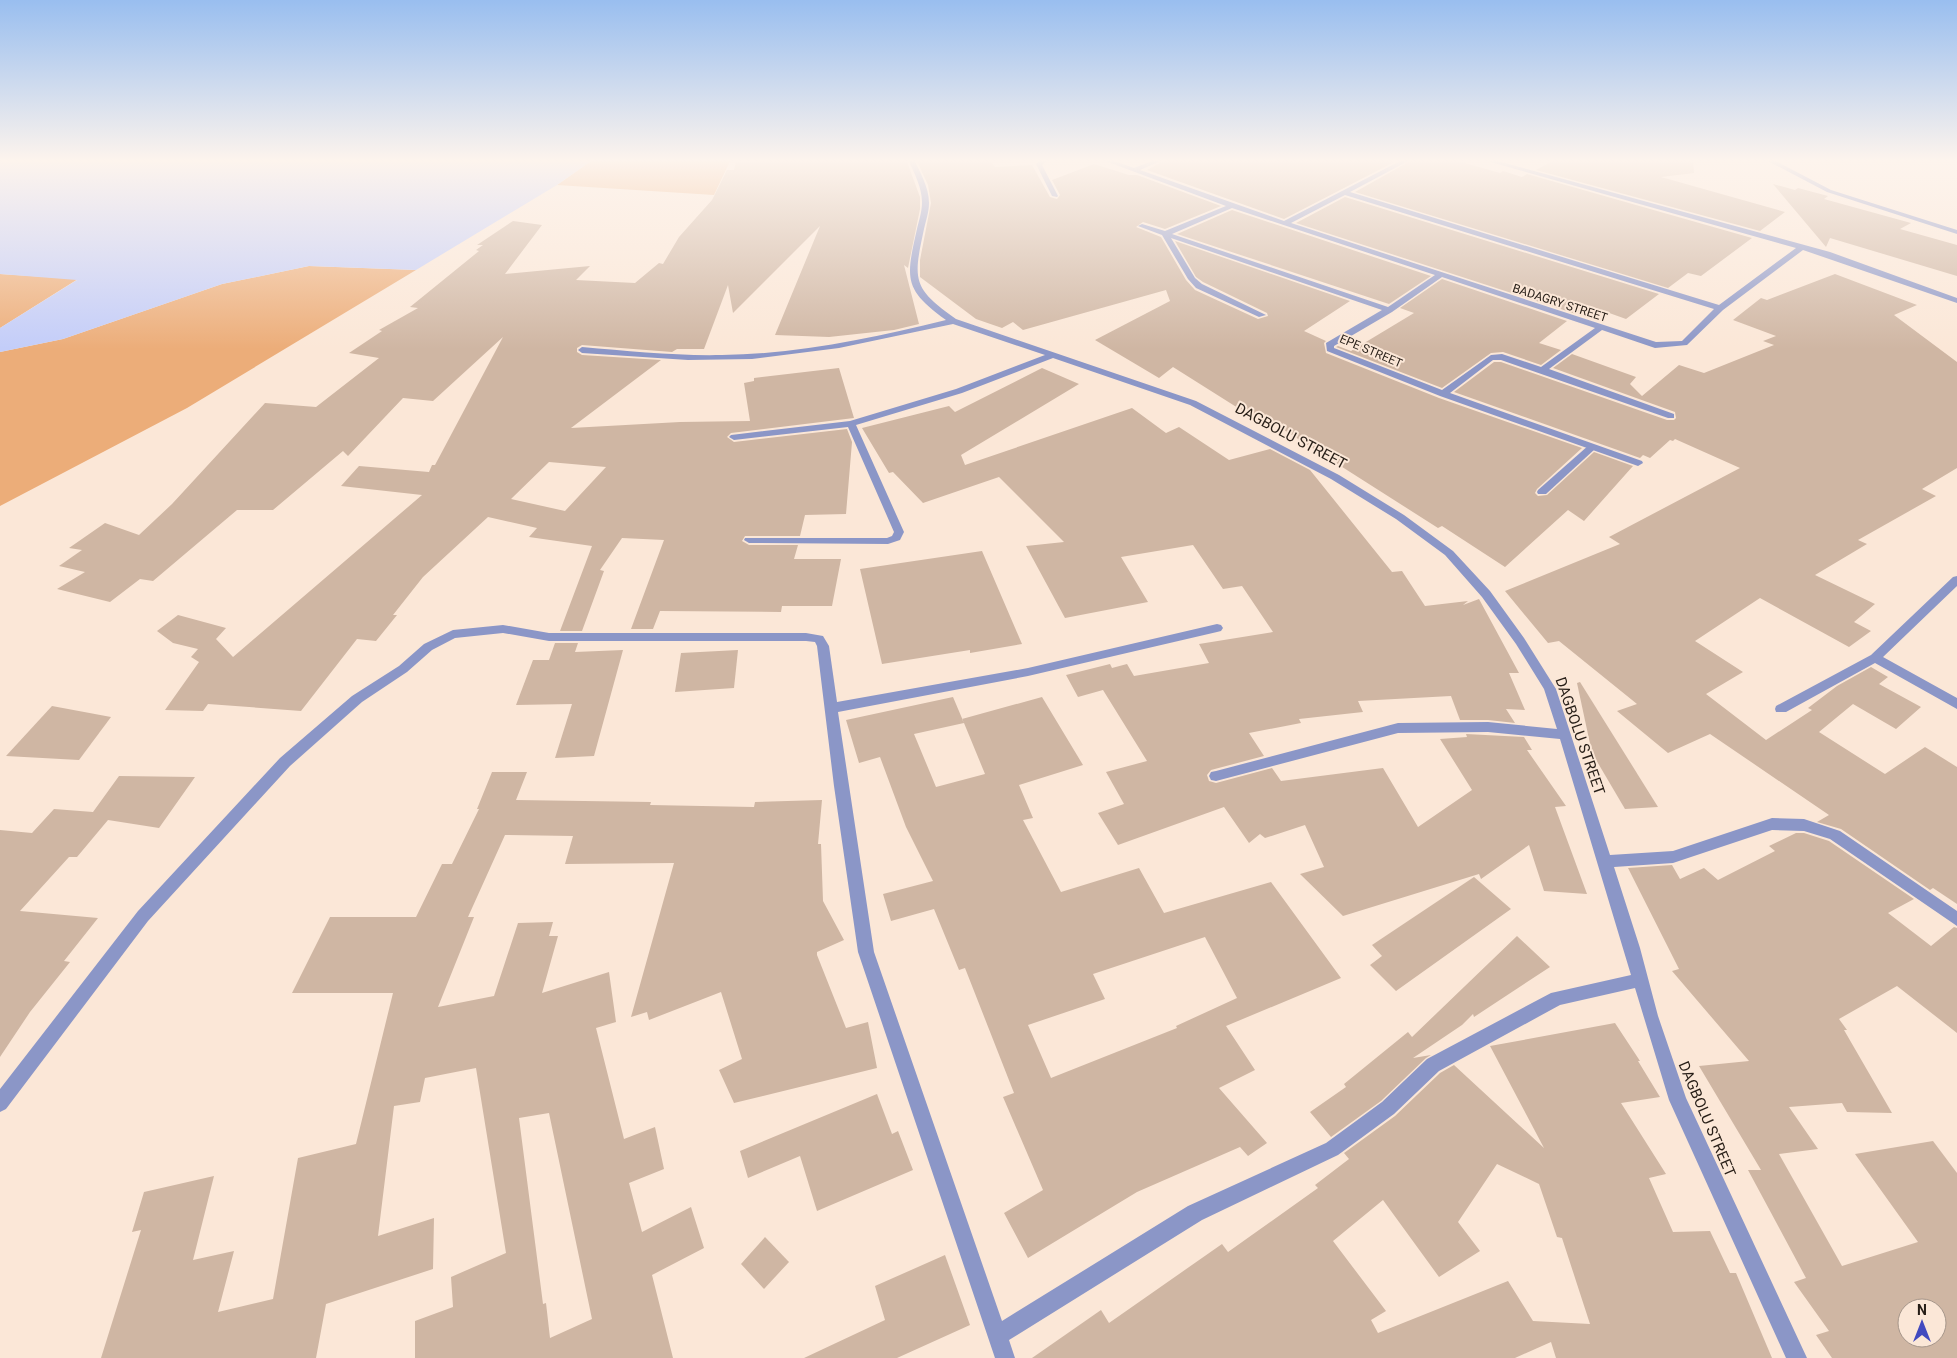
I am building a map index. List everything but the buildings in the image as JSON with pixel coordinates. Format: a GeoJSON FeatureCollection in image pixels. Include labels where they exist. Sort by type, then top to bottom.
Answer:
{"type":"FeatureCollection","features":[{"type":"Feature","properties":{"kind":"street","name":"DAGBOLU STREET"},"geometry":{"type":"LineString","coordinates":[[922,222],[913,255],[912,276],[922,298],[953,321],[1193,403],[1335,477],[1400,517],[1449,553],[1486,594],[1520,641],[1550,689],[1605,861],[1650,1016],[1678,1100],[1797,1358]]}},
{"type":"Feature","properties":{"kind":"street"},"geometry":{"type":"LineString","coordinates":[[1165,234],[1193,222]]}},
{"type":"Feature","properties":{"kind":"street","name":"BADAGRY STREET"},"geometry":{"type":"LineString","coordinates":[[1288,222],[1440,275],[1655,345],[1684,343],[1720,308],[1802,246]]}},
{"type":"Feature","properties":{"kind":"street"},"geometry":{"type":"LineString","coordinates":[[1442,222],[1720,308]]}},
{"type":"Feature","properties":{"kind":"street"},"geometry":{"type":"LineString","coordinates":[[1715,222],[1802,246],[1957,301]]}},
{"type":"Feature","properties":{"kind":"street"},"geometry":{"type":"LineString","coordinates":[[1927,222],[1957,232]]}},
{"type":"Feature","properties":{"kind":"street"},"geometry":{"type":"LineString","coordinates":[[1142,226],[1389,310]]}},
{"type":"Feature","properties":{"kind":"street"},"geometry":{"type":"LineString","coordinates":[[1165,234],[1192,279],[1199,286],[1262,315]]}},
{"type":"Feature","properties":{"kind":"street","name":"EPE STREET"},"geometry":{"type":"LineString","coordinates":[[1440,275],[1389,310],[1329,345],[1330,349],[1443,394]]}},
{"type":"Feature","properties":{"kind":"street"},"geometry":{"type":"LineString","coordinates":[[582,350],[687,358],[766,355],[884,338],[953,321]]}},
{"type":"Feature","properties":{"kind":"street"},"geometry":{"type":"LineString","coordinates":[[1542,370],[1600,328]]}},
{"type":"Feature","properties":{"kind":"street"},"geometry":{"type":"LineString","coordinates":[[734,437],[850,424],[959,391],[1051,356]]}},
{"type":"Feature","properties":{"kind":"street"},"geometry":{"type":"LineString","coordinates":[[1443,394],[1491,358],[1502,357],[1671,416]]}},
{"type":"Feature","properties":{"kind":"street"},"geometry":{"type":"LineString","coordinates":[[1443,394],[1638,463]]}},
{"type":"Feature","properties":{"kind":"street"},"geometry":{"type":"LineString","coordinates":[[749,540],[888,541],[896,538],[899,532],[850,424]]}},
{"type":"Feature","properties":{"kind":"street"},"geometry":{"type":"LineString","coordinates":[[1542,492],[1592,446]]}},
{"type":"Feature","properties":{"kind":"street"},"geometry":{"type":"LineString","coordinates":[[1781,709],[1875,658],[1957,580]]}},
{"type":"Feature","properties":{"kind":"street"},"geometry":{"type":"LineString","coordinates":[[832,708],[1028,672],[1217,628]]}},
{"type":"Feature","properties":{"kind":"street"},"geometry":{"type":"LineString","coordinates":[[0,1102],[143,916],[285,762],[357,699],[402,669],[428,646],[453,634],[503,629],[548,637],[806,637],[820,639],[823,646],[841,786],[866,952],[1005,1358]]}},
{"type":"Feature","properties":{"kind":"street"},"geometry":{"type":"LineString","coordinates":[[1875,658],[1957,704]]}},
{"type":"Feature","properties":{"kind":"street"},"geometry":{"type":"LineString","coordinates":[[1216,776],[1398,728],[1488,727],[1565,735]]}},
{"type":"Feature","properties":{"kind":"street"},"geometry":{"type":"LineString","coordinates":[[1605,861],[1673,857],[1772,824],[1804,824],[1835,835],[1957,919]]}},
{"type":"Feature","properties":{"kind":"street"},"geometry":{"type":"LineString","coordinates":[[998,1335],[1195,1213],[1332,1149],[1388,1108],[1433,1065],[1558,998],[1640,980]]}},
{"type":"Feature","properties":{"kind":"shaded area"},"geometry":{"type":"Polygon","coordinates":[[[309,266],[416,270],[187,408],[0,506],[0,352],[63,339],[222,284],[309,266]]]}},
{"type":"Feature","properties":{"kind":"shaded area"},"geometry":{"type":"Polygon","coordinates":[[[0,274],[78,279],[0,328],[0,274]]]}},
{"type":"Feature","properties":{"kind":"water"},"geometry":{"type":"Polygon","coordinates":[[[0,222],[495,222],[416,270],[309,266],[222,284],[63,339],[0,352],[0,328],[77,280],[0,274],[0,222]]]}}]}
